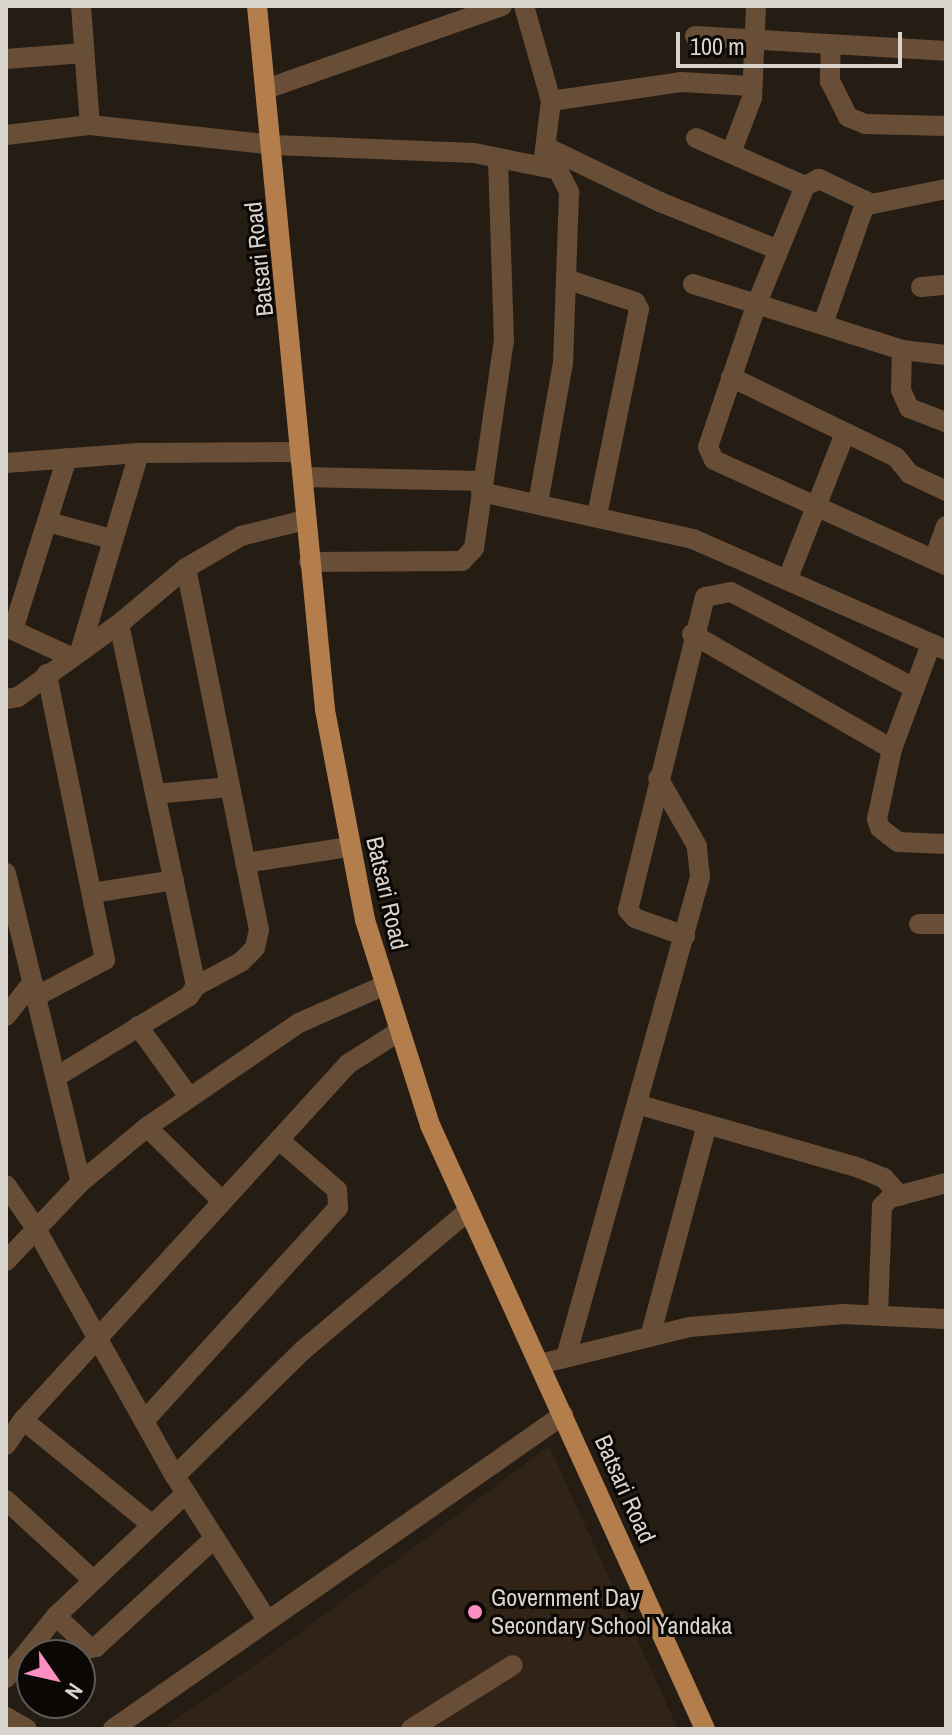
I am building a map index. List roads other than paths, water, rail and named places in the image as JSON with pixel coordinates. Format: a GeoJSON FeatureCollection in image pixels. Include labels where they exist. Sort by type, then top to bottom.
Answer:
{"type":"FeatureCollection","features":[{"type":"Feature","properties":{"kind":"main road","name":"Batsari Road"},"geometry":{"type":"LineString","coordinates":[[257,6],[274,145],[305,520],[325,710],[348,847],[383,986],[468,1211],[705,1729]]}},
{"type":"Feature","properties":{"kind":"street"},"geometry":{"type":"LineString","coordinates":[[81,6],[90,125]]}},
{"type":"Feature","properties":{"kind":"street"},"geometry":{"type":"LineString","coordinates":[[266,89],[502,6]]}},
{"type":"Feature","properties":{"kind":"street"},"geometry":{"type":"LineString","coordinates":[[524,6],[551,101],[544,157]]}},
{"type":"Feature","properties":{"kind":"street"},"geometry":{"type":"LineString","coordinates":[[731,153],[752,86],[756,6]]}},
{"type":"Feature","properties":{"kind":"street"},"geometry":{"type":"LineString","coordinates":[[695,36],[946,51]]}},
{"type":"Feature","properties":{"kind":"street"},"geometry":{"type":"LineString","coordinates":[[831,45],[830,81],[848,117],[865,124],[946,126]]}},
{"type":"Feature","properties":{"kind":"street"},"geometry":{"type":"LineString","coordinates":[[6,59],[84,53]]}},
{"type":"Feature","properties":{"kind":"street"},"geometry":{"type":"LineString","coordinates":[[551,101],[672,84],[752,86]]}},
{"type":"Feature","properties":{"kind":"street"},"geometry":{"type":"LineString","coordinates":[[6,135],[90,125],[274,145],[498,158],[544,157],[779,250]]}},
{"type":"Feature","properties":{"kind":"street"},"geometry":{"type":"LineString","coordinates":[[696,138],[805,186]]}},
{"type":"Feature","properties":{"kind":"street"},"geometry":{"type":"LineString","coordinates":[[538,503],[548,420],[563,363],[569,192],[558,170],[544,157]]}},
{"type":"Feature","properties":{"kind":"street"},"geometry":{"type":"LineString","coordinates":[[309,562],[462,561],[474,548],[504,341],[498,158]]}},
{"type":"Feature","properties":{"kind":"street"},"geometry":{"type":"LineString","coordinates":[[946,189],[896,202],[866,201],[819,179],[805,186],[757,303],[731,377],[709,455],[940,562],[946,526]]}},
{"type":"Feature","properties":{"kind":"street"},"geometry":{"type":"LineString","coordinates":[[823,324],[866,201]]}},
{"type":"Feature","properties":{"kind":"street"},"geometry":{"type":"LineString","coordinates":[[566,279],[635,302],[639,309],[597,516]]}},
{"type":"Feature","properties":{"kind":"street"},"geometry":{"type":"LineString","coordinates":[[693,284],[902,350],[946,355]]}},
{"type":"Feature","properties":{"kind":"street"},"geometry":{"type":"LineString","coordinates":[[921,287],[946,285]]}},
{"type":"Feature","properties":{"kind":"street"},"geometry":{"type":"LineString","coordinates":[[902,350],[901,390],[909,408],[946,422]]}},
{"type":"Feature","properties":{"kind":"street"},"geometry":{"type":"LineString","coordinates":[[731,377],[896,457],[910,474],[946,491]]}},
{"type":"Feature","properties":{"kind":"street"},"geometry":{"type":"LineString","coordinates":[[788,578],[845,433]]}},
{"type":"Feature","properties":{"kind":"street"},"geometry":{"type":"LineString","coordinates":[[6,463],[139,453],[300,452]]}},
{"type":"Feature","properties":{"kind":"street"},"geometry":{"type":"LineString","coordinates":[[75,652],[139,453]]}},
{"type":"Feature","properties":{"kind":"street"},"geometry":{"type":"LineString","coordinates":[[67,458],[48,522],[9,628],[75,652]]}},
{"type":"Feature","properties":{"kind":"street"},"geometry":{"type":"LineString","coordinates":[[303,477],[482,486],[538,503],[684,536],[788,578],[938,647],[911,686],[892,749],[880,828],[898,842],[946,844]]}},
{"type":"Feature","properties":{"kind":"street"},"geometry":{"type":"LineString","coordinates":[[6,699],[119,624],[186,568],[252,532],[305,520]]}},
{"type":"Feature","properties":{"kind":"street"},"geometry":{"type":"LineString","coordinates":[[48,522],[111,539]]}},
{"type":"Feature","properties":{"kind":"street"},"geometry":{"type":"LineString","coordinates":[[56,1077],[196,986],[241,962],[255,948],[259,930],[186,568]]}},
{"type":"Feature","properties":{"kind":"street"},"geometry":{"type":"LineString","coordinates":[[685,936],[635,918],[628,910],[692,634],[705,597],[731,592],[911,686]]}},
{"type":"Feature","properties":{"kind":"street"},"geometry":{"type":"LineString","coordinates":[[119,624],[196,986]]}},
{"type":"Feature","properties":{"kind":"street"},"geometry":{"type":"LineString","coordinates":[[692,634],[892,749]]}},
{"type":"Feature","properties":{"kind":"street"},"geometry":{"type":"LineString","coordinates":[[6,1016],[35,989],[104,963],[47,674]]}},
{"type":"Feature","properties":{"kind":"street"},"geometry":{"type":"LineString","coordinates":[[566,1357],[640,1105],[700,877],[697,846],[658,778]]}},
{"type":"Feature","properties":{"kind":"street"},"geometry":{"type":"LineString","coordinates":[[155,794],[230,787]]}},
{"type":"Feature","properties":{"kind":"street"},"geometry":{"type":"LineString","coordinates":[[245,863],[348,847]]}},
{"type":"Feature","properties":{"kind":"street"},"geometry":{"type":"LineString","coordinates":[[6,873],[81,1182]]}},
{"type":"Feature","properties":{"kind":"street"},"geometry":{"type":"LineString","coordinates":[[92,893],[174,880]]}},
{"type":"Feature","properties":{"kind":"street"},"geometry":{"type":"LineString","coordinates":[[919,924],[946,924]]}},
{"type":"Feature","properties":{"kind":"street"},"geometry":{"type":"LineString","coordinates":[[6,1261],[81,1182],[147,1127],[299,1023],[383,986]]}},
{"type":"Feature","properties":{"kind":"street"},"geometry":{"type":"LineString","coordinates":[[138,1026],[189,1097]]}},
{"type":"Feature","properties":{"kind":"street"},"geometry":{"type":"LineString","coordinates":[[6,1445],[23,1420],[348,1064],[398,1032]]}},
{"type":"Feature","properties":{"kind":"street"},"geometry":{"type":"LineString","coordinates":[[640,1105],[859,1168],[884,1178],[900,1196]]}},
{"type":"Feature","properties":{"kind":"street"},"geometry":{"type":"LineString","coordinates":[[650,1337],[707,1125]]}},
{"type":"Feature","properties":{"kind":"street"},"geometry":{"type":"LineString","coordinates":[[147,1127],[222,1201]]}},
{"type":"Feature","properties":{"kind":"street"},"geometry":{"type":"LineString","coordinates":[[144,1421],[338,1208],[337,1190],[279,1140]]}},
{"type":"Feature","properties":{"kind":"street"},"geometry":{"type":"LineString","coordinates":[[878,1315],[878,1215],[890,1198],[946,1183]]}},
{"type":"Feature","properties":{"kind":"street"},"geometry":{"type":"LineString","coordinates":[[6,1185],[35,1227],[180,1484],[267,1620]]}},
{"type":"Feature","properties":{"kind":"street"},"geometry":{"type":"LineString","coordinates":[[6,1678],[56,1616],[151,1524],[180,1484],[313,1342],[468,1211]]}},
{"type":"Feature","properties":{"kind":"street"},"geometry":{"type":"LineString","coordinates":[[540,1364],[689,1327],[878,1315],[946,1319]]}},
{"type":"Feature","properties":{"kind":"street"},"geometry":{"type":"LineString","coordinates":[[113,1729],[563,1415]]}},
{"type":"Feature","properties":{"kind":"street"},"geometry":{"type":"LineString","coordinates":[[23,1420],[151,1524]]}},
{"type":"Feature","properties":{"kind":"street"},"geometry":{"type":"LineString","coordinates":[[6,1500],[92,1579]]}},
{"type":"Feature","properties":{"kind":"street"},"geometry":{"type":"LineString","coordinates":[[56,1616],[90,1648],[96,1647],[215,1538]]}},
{"type":"Feature","properties":{"kind":"street"},"geometry":{"type":"LineString","coordinates":[[411,1729],[513,1665]]}},
{"type":"Feature","properties":{"kind":"street"},"geometry":{"type":"LineString","coordinates":[[6,1717],[27,1729]]}},
{"type":"Feature","properties":{"kind":"place","name":"Government Day Secondary School Yandaka"},"geometry":{"type":"Point","coordinates":[475,1612]}}]}
